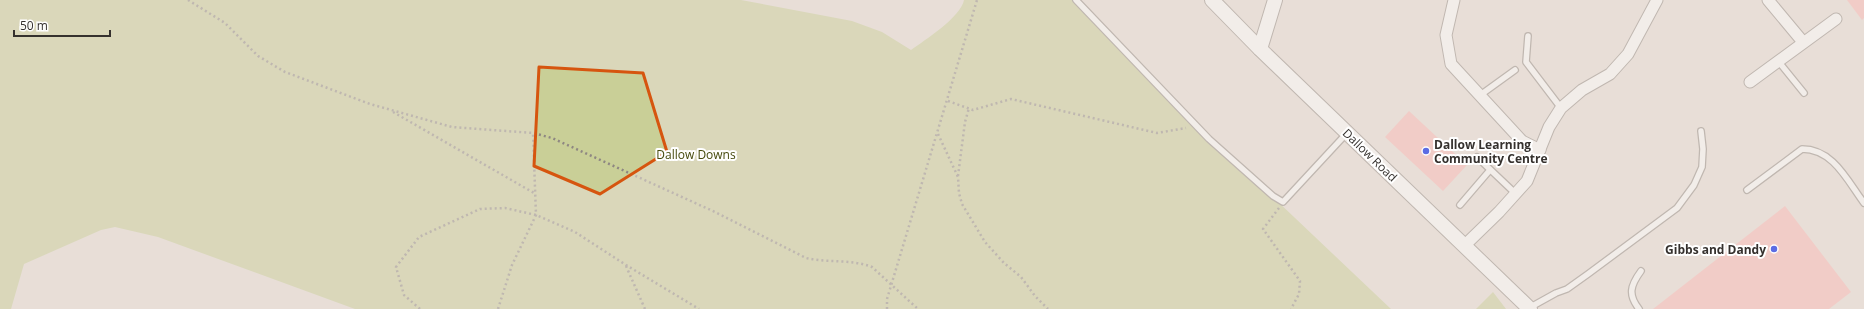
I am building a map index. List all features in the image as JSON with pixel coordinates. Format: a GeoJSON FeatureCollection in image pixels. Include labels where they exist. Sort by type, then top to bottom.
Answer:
{"type":"FeatureCollection","features":[{"type":"Feature","properties":{"kind":"street","name":"Dallow Road"},"geometry":{"type":"LineString","coordinates":[[1212,0],[1260,49],[1529,309]]}},
{"type":"Feature","properties":{"kind":"street"},"geometry":{"type":"LineString","coordinates":[[1260,49],[1275,0]]}},
{"type":"Feature","properties":{"kind":"street"},"geometry":{"type":"LineString","coordinates":[[1454,0],[1446,35],[1451,64],[1522,141],[1540,150]]}},
{"type":"Feature","properties":{"kind":"street"},"geometry":{"type":"LineString","coordinates":[[1464,246],[1527,181],[1549,127],[1561,108],[1582,90],[1610,74],[1628,54],[1656,0]]}},
{"type":"Feature","properties":{"kind":"street"},"geometry":{"type":"LineString","coordinates":[[1768,0],[1803,42]]}},
{"type":"Feature","properties":{"kind":"street"},"geometry":{"type":"LineString","coordinates":[[1750,82],[1836,19]]}},
{"type":"Feature","properties":{"kind":"lane"},"geometry":{"type":"LineString","coordinates":[[1076,0],[1197,126],[1267,191],[1283,202],[1347,133]]}},
{"type":"Feature","properties":{"kind":"lane"},"geometry":{"type":"LineString","coordinates":[[1528,36],[1526,62],[1561,108]]}},
{"type":"Feature","properties":{"kind":"lane"},"geometry":{"type":"LineString","coordinates":[[1778,61],[1804,93]]}},
{"type":"Feature","properties":{"kind":"lane"},"geometry":{"type":"LineString","coordinates":[[1479,96],[1515,70]]}},
{"type":"Feature","properties":{"kind":"lane"},"geometry":{"type":"LineString","coordinates":[[1529,309],[1567,289],[1677,208],[1694,186],[1702,167],[1703,149],[1701,130]]}},
{"type":"Feature","properties":{"kind":"lane"},"geometry":{"type":"LineString","coordinates":[[1747,190],[1802,149],[1813,149],[1824,153],[1833,161],[1864,203]]}},
{"type":"Feature","properties":{"kind":"lane"},"geometry":{"type":"LineString","coordinates":[[1477,157],[1516,194]]}},
{"type":"Feature","properties":{"kind":"lane"},"geometry":{"type":"LineString","coordinates":[[1460,205],[1490,170]]}},
{"type":"Feature","properties":{"kind":"lane"},"geometry":{"type":"LineString","coordinates":[[1639,309],[1632,300],[1632,289],[1640,271]]}},
{"type":"Feature","properties":{"kind":"path"},"geometry":{"type":"LineString","coordinates":[[188,0],[225,23],[258,56],[285,72],[370,104],[452,127],[532,133],[552,138],[715,212],[806,258],[820,261],[862,263],[872,267],[918,309]]}},
{"type":"Feature","properties":{"kind":"path"},"geometry":{"type":"LineString","coordinates":[[887,309],[887,299],[977,0]]}},
{"type":"Feature","properties":{"kind":"path"},"geometry":{"type":"LineString","coordinates":[[948,100],[973,110],[1011,99],[1157,133],[1197,126]]}},
{"type":"Feature","properties":{"kind":"path"},"geometry":{"type":"LineString","coordinates":[[969,108],[964,122],[958,177],[959,193],[962,204],[985,242],[1004,263],[1021,277],[1034,296],[1048,309]]}},
{"type":"Feature","properties":{"kind":"path"},"geometry":{"type":"LineString","coordinates":[[389,109],[535,193]]}},
{"type":"Feature","properties":{"kind":"path"},"geometry":{"type":"LineString","coordinates":[[498,309],[512,265],[536,215],[532,133]]}},
{"type":"Feature","properties":{"kind":"path"},"geometry":{"type":"LineString","coordinates":[[937,134],[958,177]]}},
{"type":"Feature","properties":{"kind":"path"},"geometry":{"type":"LineString","coordinates":[[1283,202],[1263,229],[1300,281],[1299,294],[1291,309]]}},
{"type":"Feature","properties":{"kind":"path"},"geometry":{"type":"LineString","coordinates":[[420,309],[404,295],[396,267],[419,237],[480,209],[505,208],[536,215],[575,232],[699,309]]}},
{"type":"Feature","properties":{"kind":"path"},"geometry":{"type":"LineString","coordinates":[[626,265],[645,309]]}},
{"type":"Feature","properties":{"kind":"highlighted area"},"geometry":{"type":"Polygon","coordinates":[[[539,67],[643,73],[667,152],[600,194],[534,166],[539,67]]]}},
{"type":"Feature","properties":{"kind":"green space","name":"Dallow Downs"},"geometry":{"type":"Polygon","coordinates":[[[0,0],[741,0],[852,21],[882,32],[911,50],[950,21],[961,7],[964,0],[1075,0],[1180,109],[1391,309],[355,309],[158,237],[115,227],[101,230],[24,264],[11,309],[0,309],[0,0]]]}},
{"type":"Feature","properties":{"kind":"green space"},"geometry":{"type":"Polygon","coordinates":[[[1493,292],[1506,309],[1476,309],[1493,292]]]}},
{"type":"Feature","properties":{"kind":"building"},"geometry":{"type":"Polygon","coordinates":[[[1847,0],[1864,0],[1864,18],[1862,20],[1847,0]]]}},
{"type":"Feature","properties":{"kind":"building","name":"Dallow Learning Community Centre"},"geometry":{"type":"Polygon","coordinates":[[[1409,111],[1467,165],[1443,191],[1385,137],[1409,111]]]}},
{"type":"Feature","properties":{"kind":"building","name":"Gibbs and Dandy"},"geometry":{"type":"Polygon","coordinates":[[[1785,206],[1851,292],[1829,309],[1653,309],[1785,206]]]}},
{"type":"Feature","properties":{"kind":"place","name":"Dallow Learning Community Centre"},"geometry":{"type":"Point","coordinates":[1426,151]}},
{"type":"Feature","properties":{"kind":"place","name":"Gibbs and Dandy"},"geometry":{"type":"Point","coordinates":[1774,249]}}]}
